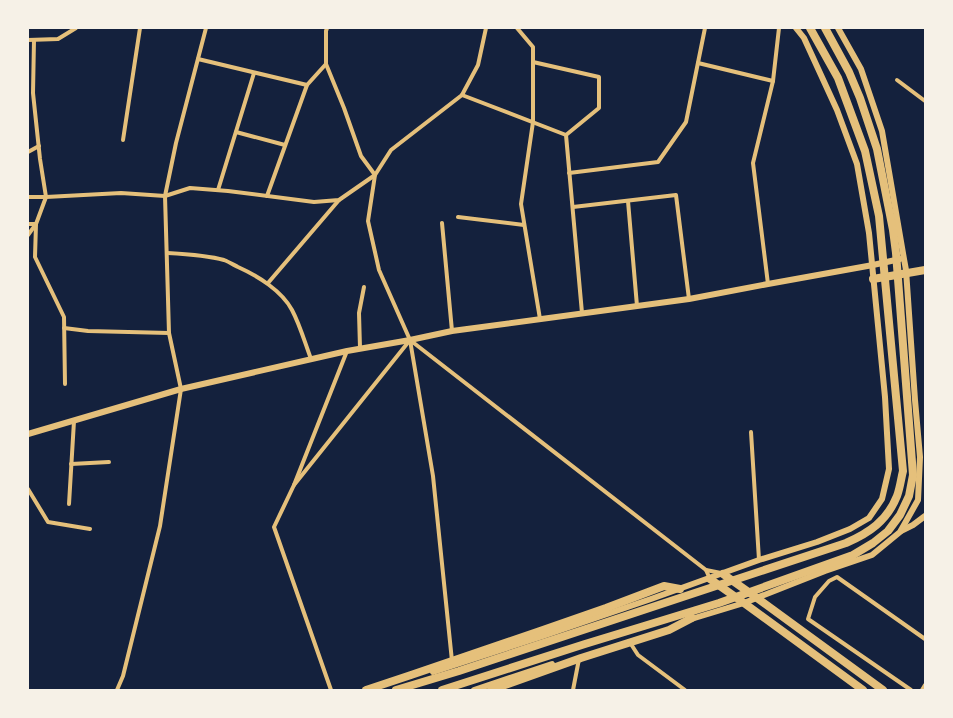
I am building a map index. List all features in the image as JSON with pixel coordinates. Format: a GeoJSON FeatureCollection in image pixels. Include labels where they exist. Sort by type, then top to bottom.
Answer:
{"type":"FeatureCollection","features":[{"type":"Feature","properties":{"kind":"main road"},"geometry":{"type":"LineString","coordinates":[[396,690],[459,671],[846,543],[861,537],[878,524],[890,510],[897,494],[903,471],[878,216],[865,151],[838,78],[810,28]]}},
{"type":"Feature","properties":{"kind":"main road"},"geometry":{"type":"LineString","coordinates":[[442,690],[719,603],[852,555],[873,543],[888,531],[900,515],[909,496],[913,475],[893,230],[877,149],[860,98],[849,72],[825,28]]}},
{"type":"Feature","properties":{"kind":"main road"},"geometry":{"type":"LineString","coordinates":[[873,279],[925,270]]}},
{"type":"Feature","properties":{"kind":"main road"},"geometry":{"type":"LineString","coordinates":[[723,574],[883,690]]}},
{"type":"Feature","properties":{"kind":"main road"},"geometry":{"type":"LineString","coordinates":[[710,579],[863,690]]}},
{"type":"Feature","properties":{"kind":"main road"},"geometry":{"type":"LineString","coordinates":[[366,690],[606,608],[664,586],[680,589]]}},
{"type":"Feature","properties":{"kind":"main road"},"geometry":{"type":"LineString","coordinates":[[491,690],[581,658],[669,630],[692,618]]}},
{"type":"Feature","properties":{"kind":"street"},"geometry":{"type":"LineString","coordinates":[[28,40],[58,38],[76,28]]}},
{"type":"Feature","properties":{"kind":"street"},"geometry":{"type":"LineString","coordinates":[[123,140],[140,28]]}},
{"type":"Feature","properties":{"kind":"street"},"geometry":{"type":"LineString","coordinates":[[117,690],[122,676],[160,526],[181,389],[169,333],[165,196],[176,143],[206,28]]}},
{"type":"Feature","properties":{"kind":"street"},"geometry":{"type":"LineString","coordinates":[[327,28],[326,64],[361,156],[375,175],[368,221],[379,270],[410,340],[433,476],[453,665]]}},
{"type":"Feature","properties":{"kind":"street"},"geometry":{"type":"LineString","coordinates":[[268,283],[339,200],[375,175],[391,150],[462,94],[478,65],[486,28]]}},
{"type":"Feature","properties":{"kind":"street"},"geometry":{"type":"LineString","coordinates":[[517,28],[533,48],[533,122],[521,204],[540,319]]}},
{"type":"Feature","properties":{"kind":"street"},"geometry":{"type":"LineString","coordinates":[[569,173],[658,162],[686,122],[705,28]]}},
{"type":"Feature","properties":{"kind":"street"},"geometry":{"type":"LineString","coordinates":[[768,284],[752,163],[773,81],[779,28]]}},
{"type":"Feature","properties":{"kind":"street"},"geometry":{"type":"LineString","coordinates":[[376,690],[543,636],[710,579],[759,560],[817,542],[850,529],[869,518],[882,499],[889,469],[885,397],[873,266],[857,164],[837,110],[804,38],[796,28]]}},
{"type":"Feature","properties":{"kind":"street"},"geometry":{"type":"LineString","coordinates":[[838,28],[860,69],[882,131],[906,273],[920,457],[918,500],[900,532]]}},
{"type":"Feature","properties":{"kind":"street"},"geometry":{"type":"LineString","coordinates":[[28,235],[36,224],[46,197],[33,93],[34,40]]}},
{"type":"Feature","properties":{"kind":"street"},"geometry":{"type":"LineString","coordinates":[[198,59],[307,85]]}},
{"type":"Feature","properties":{"kind":"street"},"geometry":{"type":"LineString","coordinates":[[533,62],[599,77],[600,108],[566,135]]}},
{"type":"Feature","properties":{"kind":"street"},"geometry":{"type":"LineString","coordinates":[[698,63],[773,81]]}},
{"type":"Feature","properties":{"kind":"street"},"geometry":{"type":"LineString","coordinates":[[267,196],[307,85],[326,64]]}},
{"type":"Feature","properties":{"kind":"street"},"geometry":{"type":"LineString","coordinates":[[218,190],[254,72]]}},
{"type":"Feature","properties":{"kind":"street"},"geometry":{"type":"LineString","coordinates":[[898,80],[925,101]]}},
{"type":"Feature","properties":{"kind":"street"},"geometry":{"type":"LineString","coordinates":[[462,94],[566,135]]}},
{"type":"Feature","properties":{"kind":"street"},"geometry":{"type":"LineString","coordinates":[[236,132],[285,145]]}},
{"type":"Feature","properties":{"kind":"street"},"geometry":{"type":"LineString","coordinates":[[566,135],[582,313]]}},
{"type":"Feature","properties":{"kind":"street"},"geometry":{"type":"LineString","coordinates":[[28,152],[39,146]]}},
{"type":"Feature","properties":{"kind":"street"},"geometry":{"type":"LineString","coordinates":[[28,197],[121,193],[165,196],[190,188],[314,202],[339,200]]}},
{"type":"Feature","properties":{"kind":"street"},"geometry":{"type":"LineString","coordinates":[[573,207],[676,196],[688,299]]}},
{"type":"Feature","properties":{"kind":"street"},"geometry":{"type":"LineString","coordinates":[[628,201],[637,306]]}},
{"type":"Feature","properties":{"kind":"street"},"geometry":{"type":"LineString","coordinates":[[458,217],[524,225]]}},
{"type":"Feature","properties":{"kind":"street"},"geometry":{"type":"LineString","coordinates":[[442,223],[452,331]]}},
{"type":"Feature","properties":{"kind":"street"},"geometry":{"type":"LineString","coordinates":[[28,224],[36,224]]}},
{"type":"Feature","properties":{"kind":"street"},"geometry":{"type":"LineString","coordinates":[[36,224],[35,257],[64,317],[65,384]]}},
{"type":"Feature","properties":{"kind":"street"},"geometry":{"type":"LineString","coordinates":[[167,253],[205,256],[225,260],[268,283],[280,294],[292,309],[311,359]]}},
{"type":"Feature","properties":{"kind":"street"},"geometry":{"type":"LineString","coordinates":[[28,434],[181,389],[360,348],[410,340],[452,331],[688,299],[873,266],[904,258]]}},
{"type":"Feature","properties":{"kind":"street"},"geometry":{"type":"LineString","coordinates":[[360,348],[359,313],[364,287]]}},
{"type":"Feature","properties":{"kind":"street"},"geometry":{"type":"LineString","coordinates":[[64,328],[88,331],[169,333]]}},
{"type":"Feature","properties":{"kind":"street"},"geometry":{"type":"LineString","coordinates":[[294,486],[410,340]]}},
{"type":"Feature","properties":{"kind":"street"},"geometry":{"type":"LineString","coordinates":[[410,340],[706,570],[723,574]]}},
{"type":"Feature","properties":{"kind":"street"},"geometry":{"type":"LineString","coordinates":[[331,690],[274,527],[294,486],[347,351]]}},
{"type":"Feature","properties":{"kind":"street"},"geometry":{"type":"LineString","coordinates":[[69,504],[74,421]]}},
{"type":"Feature","properties":{"kind":"street"},"geometry":{"type":"LineString","coordinates":[[751,432],[759,560]]}},
{"type":"Feature","properties":{"kind":"street"},"geometry":{"type":"LineString","coordinates":[[71,464],[109,462]]}},
{"type":"Feature","properties":{"kind":"street"},"geometry":{"type":"LineString","coordinates":[[28,489],[48,522],[90,529]]}},
{"type":"Feature","properties":{"kind":"street"},"geometry":{"type":"LineString","coordinates":[[474,690],[692,618],[744,603],[872,555],[900,532],[925,516]]}},
{"type":"Feature","properties":{"kind":"street"},"geometry":{"type":"LineString","coordinates":[[706,570],[710,579]]}},
{"type":"Feature","properties":{"kind":"street"},"geometry":{"type":"LineString","coordinates":[[911,690],[808,619],[815,596],[829,581],[838,577],[925,639]]}},
{"type":"Feature","properties":{"kind":"street"},"geometry":{"type":"LineString","coordinates":[[628,639],[638,655],[685,690]]}},
{"type":"Feature","properties":{"kind":"street"},"geometry":{"type":"LineString","coordinates":[[573,690],[580,655]]}},
{"type":"Feature","properties":{"kind":"street"},"geometry":{"type":"LineString","coordinates":[[922,690],[925,685]]}}]}
